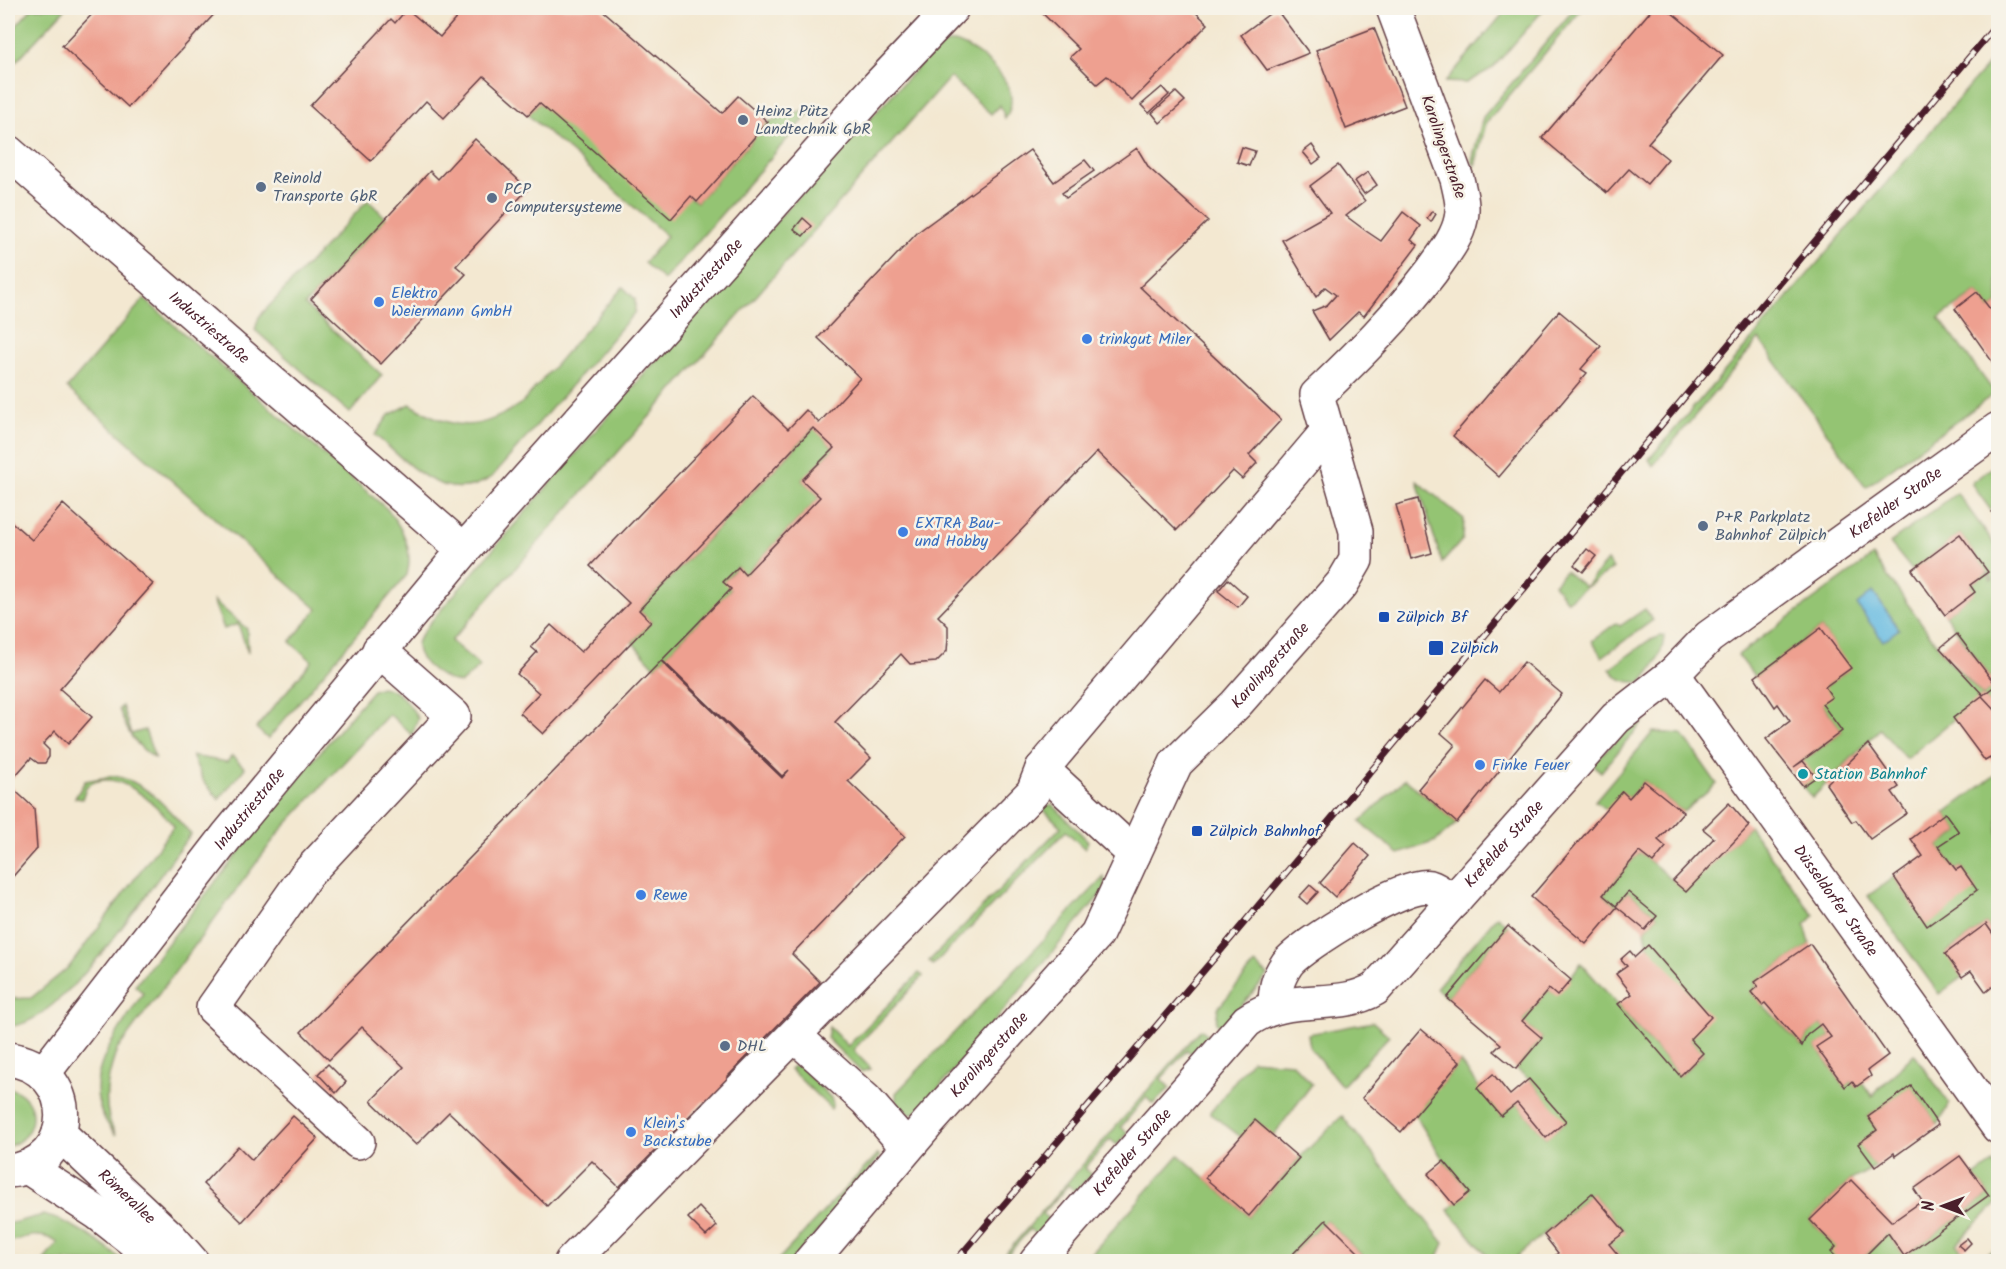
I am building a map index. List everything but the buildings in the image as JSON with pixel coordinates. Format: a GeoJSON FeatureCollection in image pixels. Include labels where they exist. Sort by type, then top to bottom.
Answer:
{"type":"FeatureCollection","features":[{"type":"Feature","properties":{"kind":"street","name":"Industriestraße"},"geometry":{"type":"LineString","coordinates":[[44,1074],[227,836],[464,550],[878,86],[952,8]]}},
{"type":"Feature","properties":{"kind":"street","name":"Karolingerstraße"},"geometry":{"type":"LineString","coordinates":[[810,1262],[907,1147],[1097,934],[1124,844],[1176,764],[1236,704],[1342,584],[1356,560],[1356,531],[1326,433],[1317,395],[1401,313],[1444,254],[1459,228],[1462,217],[1461,195],[1456,179],[1393,8]]}},
{"type":"Feature","properties":{"kind":"street","name":"Industriestraße"},"geometry":{"type":"LineString","coordinates":[[8,152],[464,550]]}},
{"type":"Feature","properties":{"kind":"street","name":"Krefelder Straße"},"geometry":{"type":"LineString","coordinates":[[1036,1262],[1247,1021],[1261,1011],[1275,1007],[1312,1000],[1355,999],[1375,989],[1616,718],[1673,674],[1709,637],[1998,429]]}},
{"type":"Feature","properties":{"kind":"street"},"geometry":{"type":"LineString","coordinates":[[571,1262],[1033,792],[1042,769],[1326,433]]}},
{"type":"Feature","properties":{"kind":"street"},"geometry":{"type":"LineString","coordinates":[[358,1142],[213,1008],[306,875],[454,716],[379,650]]}},
{"type":"Feature","properties":{"kind":"street","name":"Düsseldorfer Straße"},"geometry":{"type":"LineString","coordinates":[[1673,674],[1998,1126]]}},
{"type":"Feature","properties":{"kind":"street"},"geometry":{"type":"LineString","coordinates":[[1042,769],[1124,844]]}},
{"type":"Feature","properties":{"kind":"street"},"geometry":{"type":"LineString","coordinates":[[1275,1007],[1275,983],[1288,963],[1325,933],[1405,891],[1421,887],[1429,886],[1453,902]]}},
{"type":"Feature","properties":{"kind":"street"},"geometry":{"type":"LineString","coordinates":[[795,1036],[866,1100],[907,1147]]}},
{"type":"Feature","properties":{"kind":"street"},"geometry":{"type":"LineString","coordinates":[[8,1059],[28,1064],[44,1074],[60,1098],[62,1121],[59,1133]]}},
{"type":"Feature","properties":{"kind":"street","name":"Römerallee"},"geometry":{"type":"LineString","coordinates":[[17,1169],[47,1154],[59,1133],[170,1237],[192,1262]]}},
{"type":"Feature","properties":{"kind":"street","name":"Römerallee"},"geometry":{"type":"LineString","coordinates":[[17,1169],[99,1214],[160,1262]]}},
{"type":"Feature","properties":{"kind":"green space"},"geometry":{"type":"Polygon","coordinates":[[[32,8],[66,8],[8,70],[8,35],[32,8]]]}},
{"type":"Feature","properties":{"kind":"green space"},"geometry":{"type":"Polygon","coordinates":[[[1508,8],[1545,8],[1493,68],[1466,83],[1445,82],[1508,8]]]}},
{"type":"Feature","properties":{"kind":"green space"},"geometry":{"type":"Polygon","coordinates":[[[1575,8],[1583,8],[1486,123],[1475,166],[1472,160],[1483,117],[1575,8]]]}},
{"type":"Feature","properties":{"kind":"green space"},"geometry":{"type":"Polygon","coordinates":[[[955,42],[988,61],[1006,82],[1010,94],[1010,106],[1005,118],[1000,105],[991,114],[950,77],[451,641],[480,666],[461,683],[441,676],[427,666],[422,660],[417,644],[428,625],[779,218],[938,45],[955,42]]]}},
{"type":"Feature","properties":{"kind":"green space"},"geometry":{"type":"Polygon","coordinates":[[[1998,53],[1998,304],[1990,309],[1977,292],[1939,318],[1995,393],[1866,487],[1759,339],[1653,466],[1649,459],[1998,53]]]}},
{"type":"Feature","properties":{"kind":"green space"},"geometry":{"type":"Polygon","coordinates":[[[539,103],[697,202],[768,122],[816,106],[664,280],[644,263],[667,236],[528,115],[539,103]]]}},
{"type":"Feature","properties":{"kind":"green space"},"geometry":{"type":"Polygon","coordinates":[[[368,200],[386,218],[305,305],[382,375],[350,413],[255,330],[259,317],[368,200]]]}},
{"type":"Feature","properties":{"kind":"green space"},"geometry":{"type":"Polygon","coordinates":[[[623,287],[635,299],[635,312],[492,477],[475,485],[458,488],[443,485],[415,469],[375,435],[389,415],[410,404],[440,419],[467,425],[493,419],[507,412],[523,402],[623,287]]]}},
{"type":"Feature","properties":{"kind":"green space"},"geometry":{"type":"Polygon","coordinates":[[[144,299],[387,509],[406,540],[409,557],[407,575],[268,739],[256,728],[312,661],[290,642],[317,609],[67,388],[144,299]]]}},
{"type":"Feature","properties":{"kind":"green space"},"geometry":{"type":"Polygon","coordinates":[[[814,428],[834,448],[802,480],[820,497],[745,575],[737,567],[724,581],[731,589],[655,667],[632,642],[651,622],[639,610],[814,428]]]}},
{"type":"Feature","properties":{"kind":"green space"},"geometry":{"type":"Polygon","coordinates":[[[1998,463],[1998,507],[1992,512],[1971,483],[1998,463]]]}},
{"type":"Feature","properties":{"kind":"green space"},"geometry":{"type":"Polygon","coordinates":[[[1417,481],[1464,519],[1463,539],[1442,563],[1417,481]]]}},
{"type":"Feature","properties":{"kind":"green space"},"geometry":{"type":"Polygon","coordinates":[[[1957,493],[1998,549],[1998,713],[1982,696],[1906,759],[1880,729],[1812,798],[1791,770],[1842,731],[1822,704],[1825,687],[1850,668],[1821,628],[1755,677],[1738,655],[1873,556],[1949,661],[1983,695],[1996,685],[1945,615],[1974,592],[1970,585],[1987,573],[1991,580],[1993,579],[1960,534],[1912,570],[1890,543],[1957,493]]]}},
{"type":"Feature","properties":{"kind":"green space"},"geometry":{"type":"Polygon","coordinates":[[[1607,561],[1613,568],[1567,601],[1554,584],[1565,571],[1585,587],[1607,561]]]}},
{"type":"Feature","properties":{"kind":"green space"},"geometry":{"type":"Polygon","coordinates":[[[213,600],[247,629],[248,653],[238,624],[224,629],[213,600]]]}},
{"type":"Feature","properties":{"kind":"green space"},"geometry":{"type":"Polygon","coordinates":[[[1645,609],[1653,620],[1602,657],[1592,641],[1616,623],[1620,626],[1645,609]]]}},
{"type":"Feature","properties":{"kind":"green space"},"geometry":{"type":"Polygon","coordinates":[[[1664,635],[1664,642],[1657,660],[1642,682],[1624,680],[1610,669],[1648,641],[1664,635]]]}},
{"type":"Feature","properties":{"kind":"green space"},"geometry":{"type":"Polygon","coordinates":[[[381,687],[398,694],[418,718],[412,735],[389,714],[280,831],[117,1050],[109,1075],[107,1092],[107,1109],[116,1135],[103,1116],[98,1098],[98,1080],[102,1062],[110,1045],[143,993],[135,986],[312,762],[373,690],[381,687]]]}},
{"type":"Feature","properties":{"kind":"green space"},"geometry":{"type":"Polygon","coordinates":[[[122,706],[131,734],[145,730],[155,758],[132,737],[119,709],[122,706]]]}},
{"type":"Feature","properties":{"kind":"green space"},"geometry":{"type":"Polygon","coordinates":[[[1644,721],[1601,772],[1592,764],[1632,725],[1644,721]]]}},
{"type":"Feature","properties":{"kind":"green space"},"geometry":{"type":"Polygon","coordinates":[[[1653,732],[1682,734],[1717,784],[1683,812],[1644,781],[1629,798],[1622,792],[1607,810],[1595,801],[1653,732]]]}},
{"type":"Feature","properties":{"kind":"green space"},"geometry":{"type":"Polygon","coordinates":[[[192,756],[227,762],[232,756],[245,768],[219,799],[204,782],[192,756]]]}},
{"type":"Feature","properties":{"kind":"green space"},"geometry":{"type":"Polygon","coordinates":[[[1998,773],[1998,941],[1986,924],[1946,953],[1962,977],[1939,994],[1868,896],[1894,877],[1927,925],[1976,889],[1961,867],[1956,870],[1938,846],[1959,832],[1945,813],[1998,773]]]}},
{"type":"Feature","properties":{"kind":"green space"},"geometry":{"type":"Polygon","coordinates":[[[114,776],[126,779],[147,790],[191,834],[107,947],[80,978],[54,1003],[30,1020],[8,1026],[8,999],[31,998],[69,967],[174,826],[146,798],[122,783],[110,780],[97,781],[86,787],[82,799],[75,798],[85,781],[114,776]]]}},
{"type":"Feature","properties":{"kind":"green space"},"geometry":{"type":"Polygon","coordinates":[[[1405,779],[1457,823],[1436,841],[1399,854],[1360,822],[1405,779]]]}},
{"type":"Feature","properties":{"kind":"green space"},"geometry":{"type":"Polygon","coordinates":[[[1046,805],[1053,805],[1088,841],[1085,849],[1066,831],[933,965],[929,961],[1061,827],[1042,808],[1046,805]]]}},
{"type":"Feature","properties":{"kind":"green space"},"geometry":{"type":"Polygon","coordinates":[[[1749,826],[1814,916],[1805,925],[1810,944],[1755,982],[1758,986],[1751,992],[1802,1046],[1807,1035],[1821,1024],[1831,1037],[1816,1047],[1845,1087],[1852,1081],[1856,1087],[1862,1082],[1872,1096],[1914,1054],[1949,1103],[1938,1125],[1911,1087],[1868,1117],[1877,1130],[1859,1144],[1875,1167],[1851,1180],[1810,1220],[1836,1247],[1841,1262],[1624,1261],[1609,1244],[1624,1231],[1592,1193],[1515,1258],[1506,1261],[1491,1260],[1448,1210],[1469,1192],[1444,1161],[1415,1115],[1460,1062],[1501,1116],[1517,1103],[1546,1138],[1565,1122],[1529,1079],[1516,1069],[1542,1038],[1522,1021],[1549,989],[1557,995],[1581,963],[1680,1076],[1703,1054],[1690,1039],[1648,945],[1645,930],[1657,916],[1628,892],[1616,906],[1603,895],[1639,852],[1686,891],[1749,826]]]}},
{"type":"Feature","properties":{"kind":"green space"},"geometry":{"type":"Polygon","coordinates":[[[1104,877],[1106,888],[917,1114],[909,1114],[896,1101],[896,1093],[1104,877]]]}},
{"type":"Feature","properties":{"kind":"green space"},"geometry":{"type":"Polygon","coordinates":[[[1497,916],[1508,926],[1447,998],[1436,988],[1497,916]]]}},
{"type":"Feature","properties":{"kind":"green space"},"geometry":{"type":"Polygon","coordinates":[[[1255,964],[1268,975],[1222,1028],[1216,1023],[1218,1008],[1255,964]]]}},
{"type":"Feature","properties":{"kind":"green space"},"geometry":{"type":"Polygon","coordinates":[[[919,973],[923,976],[853,1050],[871,1069],[861,1072],[827,1038],[829,1027],[848,1046],[919,973]]]}},
{"type":"Feature","properties":{"kind":"green space"},"geometry":{"type":"Polygon","coordinates":[[[1373,1022],[1389,1036],[1342,1086],[1310,1048],[1308,1034],[1373,1022]]]}},
{"type":"Feature","properties":{"kind":"green space"},"geometry":{"type":"Polygon","coordinates":[[[1201,1029],[1212,1039],[1195,1057],[1187,1050],[1161,1079],[1170,1088],[1153,1104],[1146,1097],[1121,1127],[1128,1133],[1117,1145],[1110,1139],[1085,1168],[1092,1175],[1075,1191],[1068,1185],[1043,1214],[1050,1221],[1037,1236],[1030,1229],[1005,1258],[1008,1261],[998,1262],[1201,1029]]]}},
{"type":"Feature","properties":{"kind":"green space"},"geometry":{"type":"Polygon","coordinates":[[[1251,1060],[1292,1063],[1312,1084],[1273,1136],[1255,1120],[1241,1137],[1210,1113],[1251,1060]]]}},
{"type":"Feature","properties":{"kind":"green space"},"geometry":{"type":"Polygon","coordinates":[[[794,1066],[800,1067],[831,1098],[833,1104],[831,1109],[790,1069],[794,1066]]]}},
{"type":"Feature","properties":{"kind":"green space"},"geometry":{"type":"Polygon","coordinates":[[[8,1088],[19,1092],[26,1099],[31,1107],[32,1116],[31,1125],[26,1134],[9,1146],[8,1088]]]}},
{"type":"Feature","properties":{"kind":"green space"},"geometry":{"type":"Polygon","coordinates":[[[1342,1116],[1444,1243],[1436,1261],[1368,1261],[1326,1220],[1285,1261],[1084,1262],[1179,1155],[1249,1216],[1299,1158],[1342,1116]]]}},
{"type":"Feature","properties":{"kind":"green space"},"geometry":{"type":"Polygon","coordinates":[[[878,1154],[880,1157],[793,1261],[776,1262],[878,1154]]]}},
{"type":"Feature","properties":{"kind":"green space"},"geometry":{"type":"Polygon","coordinates":[[[1993,1163],[1998,1171],[1998,1202],[1956,1244],[1970,1261],[1859,1262],[1888,1233],[1904,1256],[1989,1195],[1975,1176],[1993,1163]]]}},
{"type":"Feature","properties":{"kind":"green space"},"geometry":{"type":"Polygon","coordinates":[[[43,1215],[75,1227],[121,1259],[107,1262],[43,1261],[58,1243],[52,1239],[33,1236],[8,1243],[8,1224],[43,1215]]]}},
{"type":"Feature","properties":{"kind":"green space"},"geometry":{"type":"Polygon","coordinates":[[[1998,1247],[1998,1261],[1978,1261],[1998,1247]]]}},
{"type":"Feature","properties":{"kind":"water"},"geometry":{"type":"Polygon","coordinates":[[[1873,592],[1899,629],[1883,641],[1857,605],[1873,592]]]}},
{"type":"Feature","properties":{"kind":"railway"},"geometry":{"type":"LineString","coordinates":[[955,1262],[1222,949],[1998,23]]}},
{"type":"Feature","properties":{"kind":"place","name":"Heinz Pütz Landtechnik GbR"},"geometry":{"type":"Point","coordinates":[743,120]}},
{"type":"Feature","properties":{"kind":"place","name":"Reinold Transporte GbR"},"geometry":{"type":"Point","coordinates":[261,187]}},
{"type":"Feature","properties":{"kind":"place","name":"PCP Computersysteme"},"geometry":{"type":"Point","coordinates":[492,198]}},
{"type":"Feature","properties":{"kind":"place","name":"Elektro Weiermann GmbH"},"geometry":{"type":"Point","coordinates":[379,302]}},
{"type":"Feature","properties":{"kind":"place","name":"trinkgut Miler"},"geometry":{"type":"Point","coordinates":[1087,339]}},
{"type":"Feature","properties":{"kind":"place","name":"P+R Parkplatz Bahnhof Zülpich"},"geometry":{"type":"Point","coordinates":[1703,526]}},
{"type":"Feature","properties":{"kind":"place","name":"EXTRA Bau- und Hobby"},"geometry":{"type":"Point","coordinates":[903,532]}},
{"type":"Feature","properties":{"kind":"place","name":"Zülpich Bf"},"geometry":{"type":"Point","coordinates":[1384,617]}},
{"type":"Feature","properties":{"kind":"place","name":"Zülpich"},"geometry":{"type":"Point","coordinates":[1436,648]}},
{"type":"Feature","properties":{"kind":"place","name":"Finke Feuer"},"geometry":{"type":"Point","coordinates":[1480,765]}},
{"type":"Feature","properties":{"kind":"place","name":"Station Bahnhof"},"geometry":{"type":"Point","coordinates":[1803,774]}},
{"type":"Feature","properties":{"kind":"place","name":"Zülpich Bahnhof"},"geometry":{"type":"Point","coordinates":[1197,831]}},
{"type":"Feature","properties":{"kind":"place","name":"Rewe"},"geometry":{"type":"Point","coordinates":[641,895]}},
{"type":"Feature","properties":{"kind":"place","name":"DHL"},"geometry":{"type":"Point","coordinates":[725,1046]}},
{"type":"Feature","properties":{"kind":"place","name":"Klein's Backstube"},"geometry":{"type":"Point","coordinates":[631,1132]}}]}
